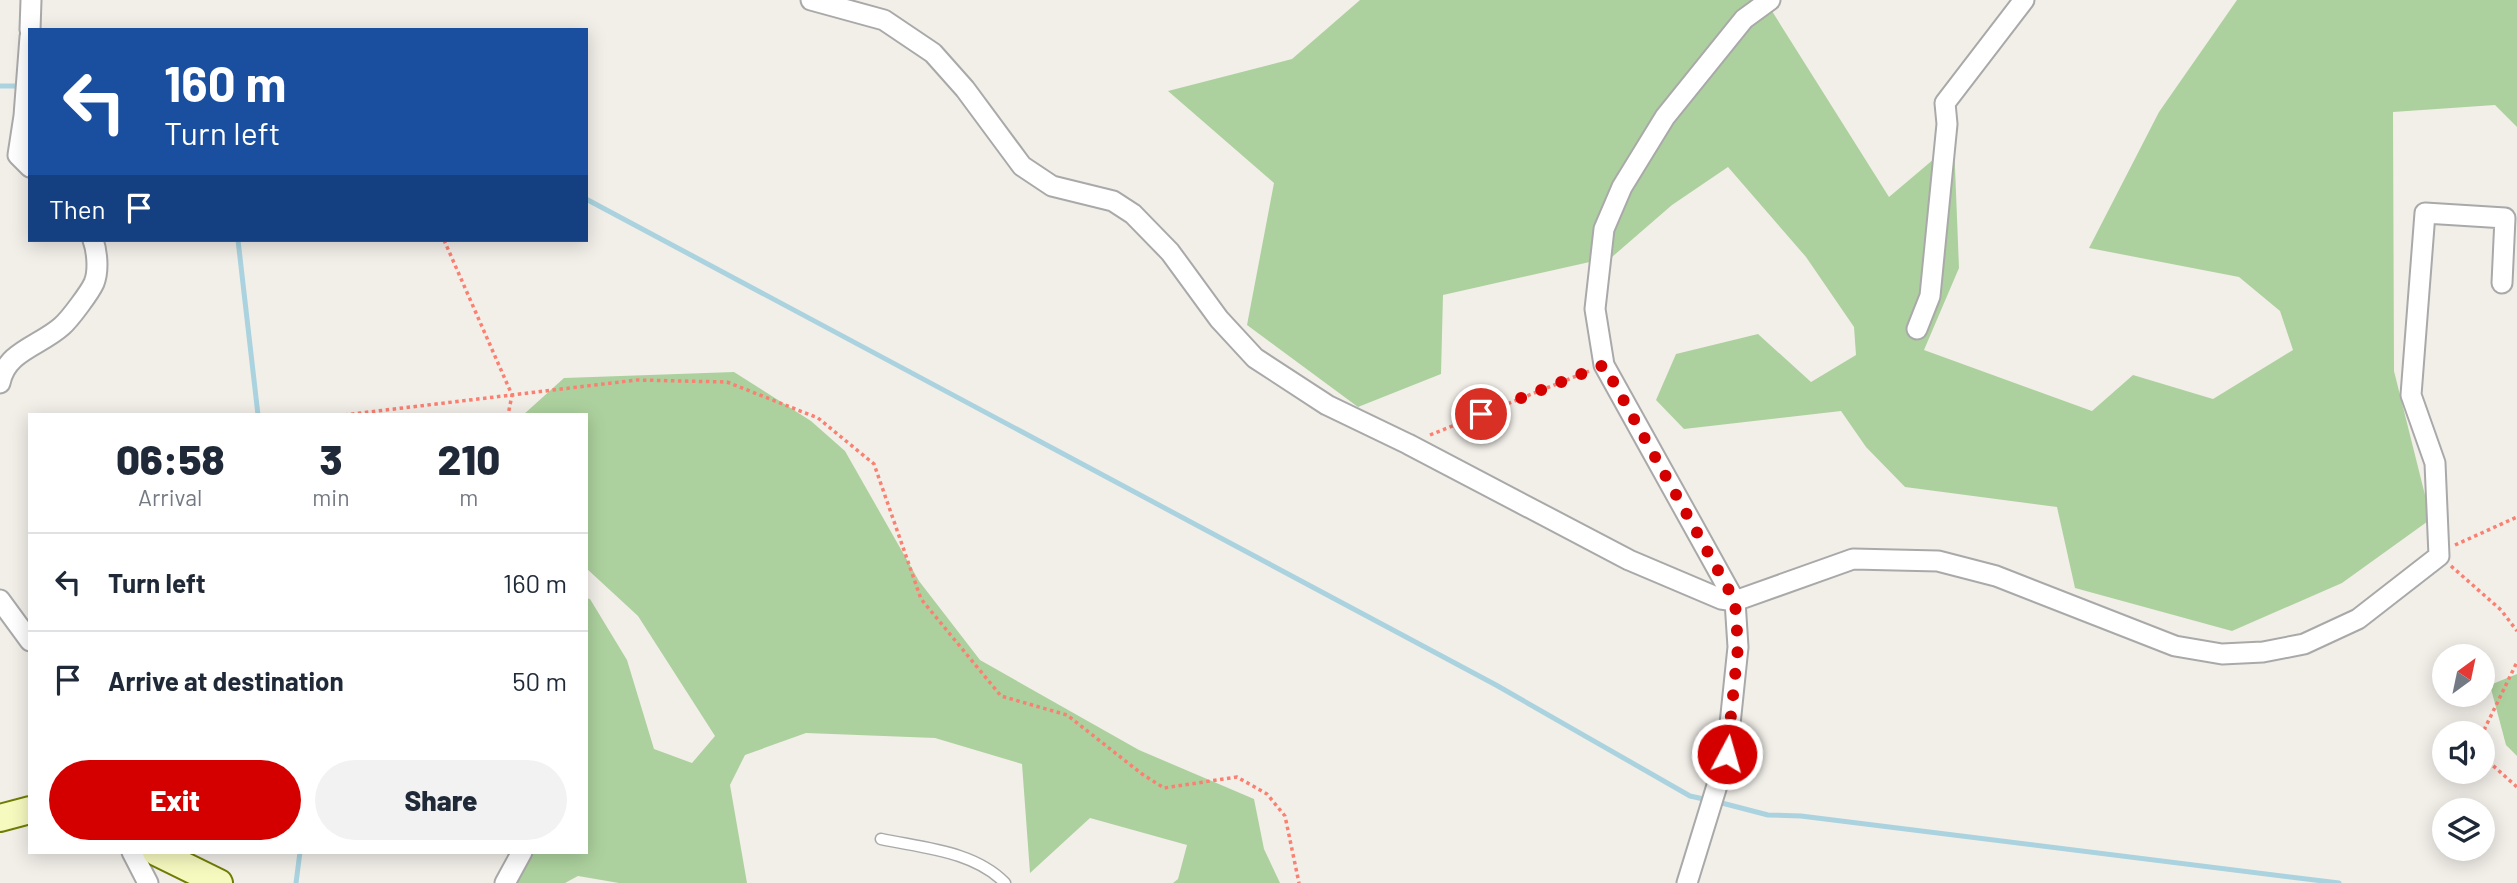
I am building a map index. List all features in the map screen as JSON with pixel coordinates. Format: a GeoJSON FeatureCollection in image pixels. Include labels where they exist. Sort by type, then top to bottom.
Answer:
{"type":"FeatureCollection","features":[{"type":"Feature","properties":{"kind":"street"},"geometry":{"type":"LineString","coordinates":[[30,28],[32,0]]}},
{"type":"Feature","properties":{"kind":"street"},"geometry":{"type":"LineString","coordinates":[[811,0],[884,20],[933,53],[965,89],[1022,166],[1052,186],[1113,201],[1133,214],[1170,252],[1219,319],[1255,358],[1327,405],[1408,444],[1629,560],[1721,599],[1735,601],[1853,559],[1938,561],[1996,576],[2175,646],[2222,654],[2263,652],[2304,644],[2358,619],[2438,556],[2435,463],[2411,395],[2414,327],[2425,213],[2505,218],[2502,283]]}},
{"type":"Feature","properties":{"kind":"street"},"geometry":{"type":"LineString","coordinates":[[1687,883],[1727,754],[1738,647],[1735,601],[1604,365],[1595,310],[1604,229],[1622,187],[1664,117],[1744,19],[1770,0]]}},
{"type":"Feature","properties":{"kind":"street"},"geometry":{"type":"LineString","coordinates":[[1917,329],[1930,296],[1947,124],[1945,103],[2024,0]]}},
{"type":"Feature","properties":{"kind":"street"},"geometry":{"type":"LineString","coordinates":[[16,157],[24,116],[28,66]]}},
{"type":"Feature","properties":{"kind":"street"},"geometry":{"type":"LineString","coordinates":[[0,383],[3,368],[23,351],[62,326],[95,282],[97,250],[94,242]]}},
{"type":"Feature","properties":{"kind":"street"},"geometry":{"type":"LineString","coordinates":[[0,600],[28,639]]}},
{"type":"Feature","properties":{"kind":"street"},"geometry":{"type":"LineString","coordinates":[[0,818],[28,811]]}},
{"type":"Feature","properties":{"kind":"street"},"geometry":{"type":"LineString","coordinates":[[133,854],[148,883]]}},
{"type":"Feature","properties":{"kind":"street"},"geometry":{"type":"LineString","coordinates":[[160,854],[219,883]]}},
{"type":"Feature","properties":{"kind":"street"},"geometry":{"type":"LineString","coordinates":[[505,883],[521,854]]}},
{"type":"Feature","properties":{"kind":"lane"},"geometry":{"type":"LineString","coordinates":[[881,839],[962,856],[992,870],[1005,883]]}},
{"type":"Feature","properties":{"kind":"path"},"geometry":{"type":"LineString","coordinates":[[445,242],[512,395],[508,413]]}},
{"type":"Feature","properties":{"kind":"path"},"geometry":{"type":"LineString","coordinates":[[1408,444],[1604,365]]}},
{"type":"Feature","properties":{"kind":"path"},"geometry":{"type":"LineString","coordinates":[[361,413],[637,380],[727,382],[818,418],[874,464],[921,599],[1001,696],[1067,715],[1164,788],[1237,777],[1267,794],[1284,816],[1299,883]]}},
{"type":"Feature","properties":{"kind":"path"},"geometry":{"type":"LineString","coordinates":[[2517,517],[2453,546],[2438,556],[2501,610],[2517,631]]}},
{"type":"Feature","properties":{"kind":"path"},"geometry":{"type":"LineString","coordinates":[[2488,721],[2517,662]]}},
{"type":"Feature","properties":{"kind":"path"},"geometry":{"type":"LineString","coordinates":[[2495,767],[2517,787]]}},
{"type":"Feature","properties":{"kind":"green space"},"geometry":{"type":"Polygon","coordinates":[[[1360,0],[1765,0],[1889,197],[1954,142],[1959,268],[1924,350],[2092,411],[2133,375],[2213,399],[2293,350],[2280,311],[2239,277],[2089,248],[2159,112],[2237,0],[2517,0],[2517,127],[2495,105],[2393,112],[2394,371],[2431,519],[2342,583],[2232,631],[2075,588],[2057,507],[1905,487],[1866,447],[1841,411],[1684,429],[1656,400],[1676,354],[1758,334],[1811,382],[1856,355],[1854,327],[1806,257],[1728,167],[1672,205],[1612,257],[1443,295],[1441,374],[1358,407],[1247,325],[1274,183],[1168,91],[1292,59],[1360,0]]]}},
{"type":"Feature","properties":{"kind":"green space"},"geometry":{"type":"Polygon","coordinates":[[[734,372],[811,421],[845,451],[919,581],[980,660],[1139,750],[1254,799],[1264,849],[1280,883],[1173,883],[1178,879],[1187,845],[1090,818],[1030,873],[1022,764],[935,738],[806,733],[745,755],[730,785],[747,883],[619,883],[578,876],[565,883],[495,883],[508,854],[588,854],[588,598],[627,660],[654,749],[692,763],[715,736],[638,616],[588,570],[588,413],[525,413],[564,378],[734,372]]]}},
{"type":"Feature","properties":{"kind":"green space"},"geometry":{"type":"Polygon","coordinates":[[[2517,674],[2517,756],[2506,745],[2496,707],[2496,683],[2517,674]]]}},
{"type":"Feature","properties":{"kind":"waterway"},"geometry":{"type":"LineString","coordinates":[[0,86],[23,86]]}},
{"type":"Feature","properties":{"kind":"waterway"},"geometry":{"type":"LineString","coordinates":[[588,200],[1496,685],[1690,796],[1708,800]]}},
{"type":"Feature","properties":{"kind":"waterway"},"geometry":{"type":"LineString","coordinates":[[238,242],[258,413]]}},
{"type":"Feature","properties":{"kind":"waterway"},"geometry":{"type":"LineString","coordinates":[[1718,802],[1768,815],[1801,816],[2339,883]]}},
{"type":"Feature","properties":{"kind":"waterway"},"geometry":{"type":"LineString","coordinates":[[296,883],[300,854]]}},
{"type":"Feature","properties":{"kind":"route"},"geometry":{"type":"LineString","coordinates":[[1481,414],[1604,365],[1735,601],[1738,647],[1727,754]]}}]}
